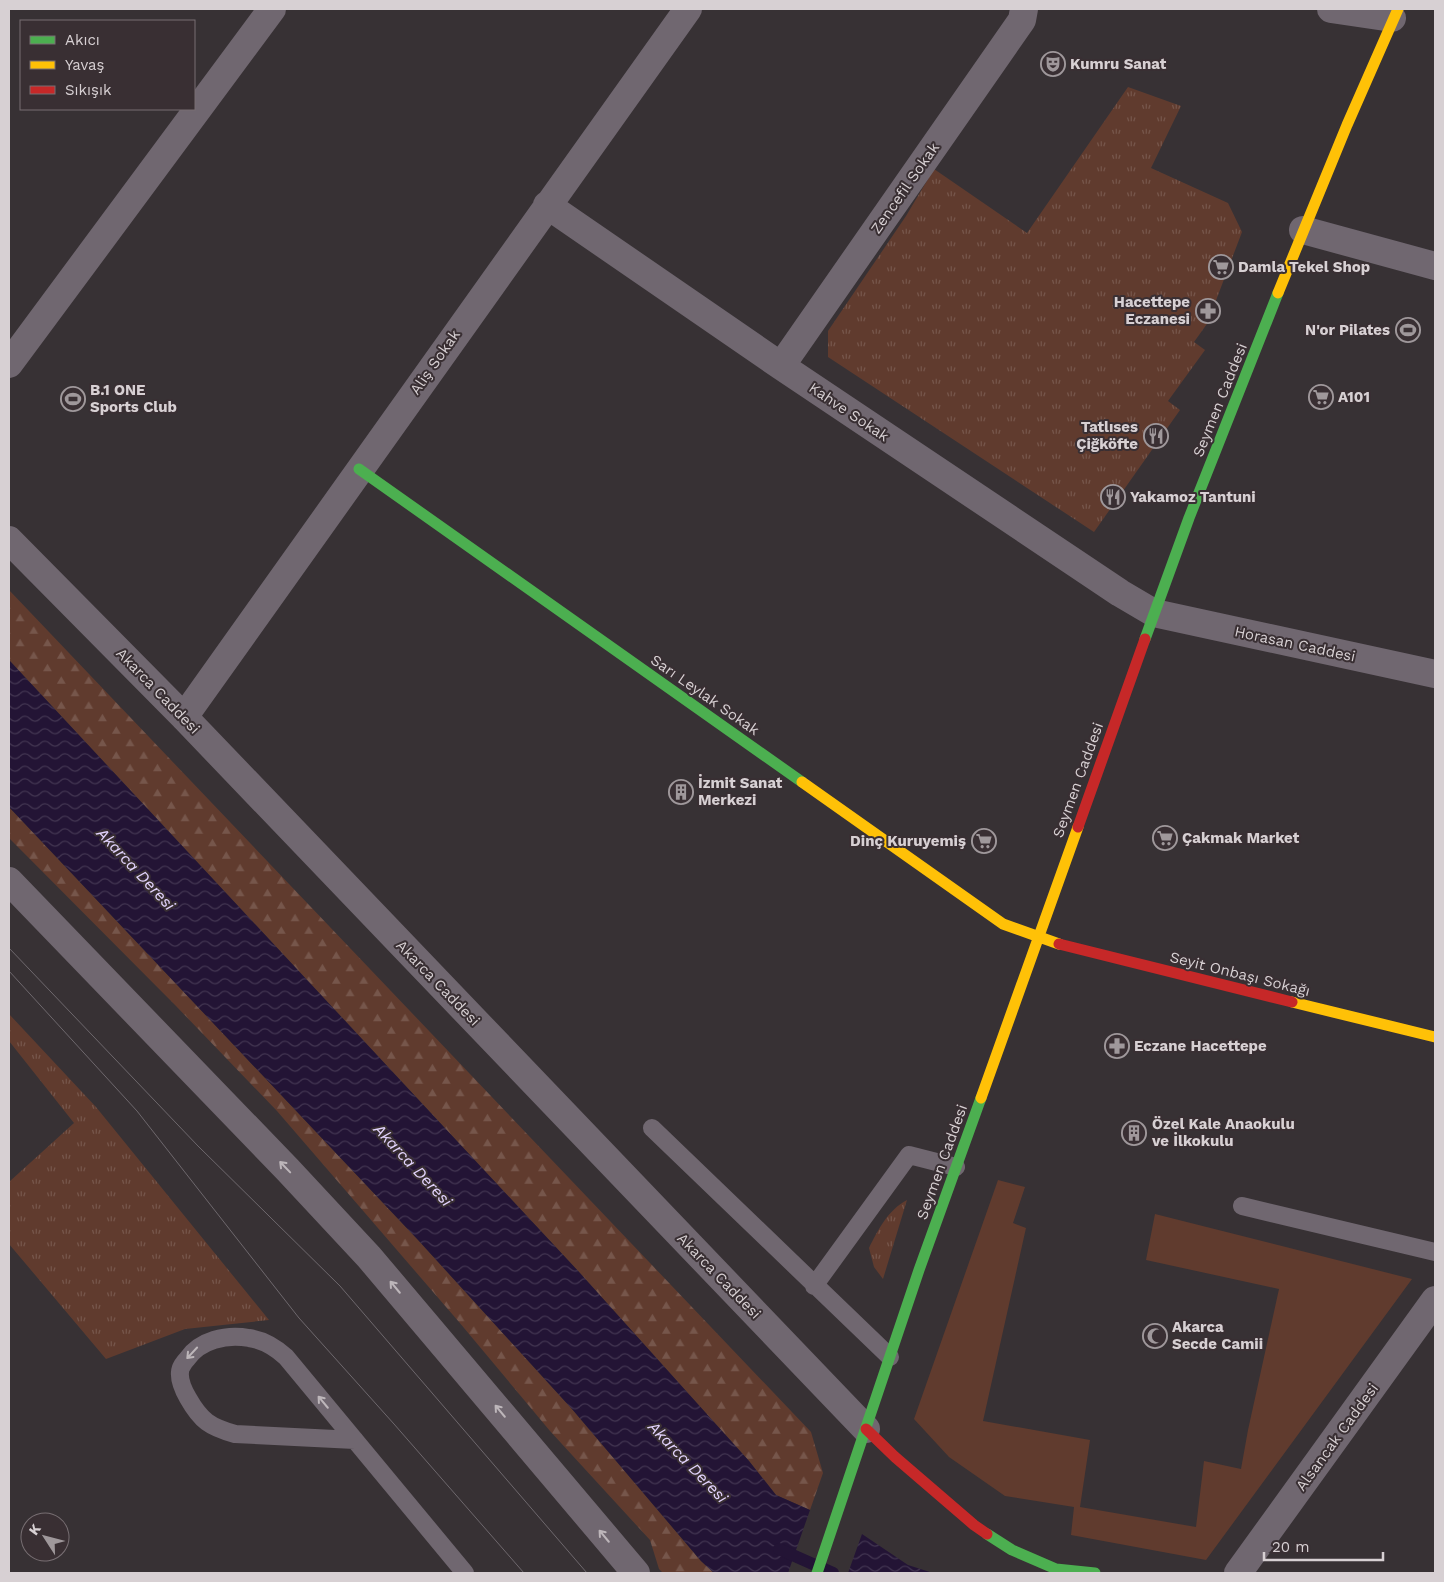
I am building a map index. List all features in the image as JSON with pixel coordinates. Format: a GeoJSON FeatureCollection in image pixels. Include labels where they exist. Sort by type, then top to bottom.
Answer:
{"type":"FeatureCollection","features":[{"type":"Feature","properties":{"kind":"main road","name":"Seymen Caddesi"},"geometry":{"type":"LineString","coordinates":[[817,1573],[890,1357],[1037,937],[1189,518],[1303,230],[1395,13]]}},
{"type":"Feature","properties":{"kind":"main road","name":"Sarı Leylak Sokak"},"geometry":{"type":"LineString","coordinates":[[360,469],[1003,924],[1037,937]]}},
{"type":"Feature","properties":{"kind":"main road","name":"Seyit Onbaşı Sokağı"},"geometry":{"type":"LineString","coordinates":[[1037,937],[1080,950],[1435,1037]]}},
{"type":"Feature","properties":{"kind":"main road"},"geometry":{"type":"LineString","coordinates":[[866,1428],[895,1457],[974,1525],[1012,1550],[1056,1569],[1095,1573]]}},
{"type":"Feature","properties":{"kind":"street"},"geometry":{"type":"LineString","coordinates":[[9,364],[272,9]]}},
{"type":"Feature","properties":{"kind":"street","name":"Aliş Sokak"},"geometry":{"type":"LineString","coordinates":[[184,717],[688,9]]}},
{"type":"Feature","properties":{"kind":"street","name":"Zencefil Sokak"},"geometry":{"type":"LineString","coordinates":[[781,366],[1022,20],[1024,9]]}},
{"type":"Feature","properties":{"kind":"street"},"geometry":{"type":"LineString","coordinates":[[1331,9],[1395,13]]}},
{"type":"Feature","properties":{"kind":"street","name":"Kahve Sokak"},"geometry":{"type":"LineString","coordinates":[[547,205],[781,366],[1120,593],[1154,613]]}},
{"type":"Feature","properties":{"kind":"street"},"geometry":{"type":"LineString","coordinates":[[1303,230],[1435,266]]}},
{"type":"Feature","properties":{"kind":"street","name":"Akarca Caddesi"},"geometry":{"type":"LineString","coordinates":[[9,540],[184,717],[866,1428]]}},
{"type":"Feature","properties":{"kind":"street","name":"Horasan Caddesi"},"geometry":{"type":"LineString","coordinates":[[1154,613],[1435,674]]}},
{"type":"Feature","properties":{"kind":"street"},"geometry":{"type":"LineString","coordinates":[[9,881],[369,1257],[636,1573]]}},
{"type":"Feature","properties":{"kind":"street","name":"Alsancak Caddesi"},"geometry":{"type":"LineString","coordinates":[[1238,1573],[1435,1300]]}},
{"type":"Feature","properties":{"kind":"lane"},"geometry":{"type":"LineString","coordinates":[[652,1128],[814,1286],[890,1357]]}},
{"type":"Feature","properties":{"kind":"lane"},"geometry":{"type":"LineString","coordinates":[[814,1286],[909,1155],[956,1168]]}},
{"type":"Feature","properties":{"kind":"lane"},"geometry":{"type":"LineString","coordinates":[[1242,1206],[1435,1252]]}},
{"type":"Feature","properties":{"kind":"lane"},"geometry":{"type":"LineString","coordinates":[[354,1440],[235,1434],[216,1428],[196,1411],[183,1387],[180,1372],[193,1350],[204,1343],[219,1339],[248,1338],[276,1348],[286,1357],[466,1573]]}},
{"type":"Feature","properties":{"kind":"green space"},"geometry":{"type":"Polygon","coordinates":[[[1128,87],[1181,106],[1151,168],[1228,203],[1242,232],[1215,303],[1219,307],[1194,342],[1205,350],[1168,401],[1180,410],[1094,532],[828,357],[828,331],[906,216],[934,169],[1027,233],[1128,87]]]}},
{"type":"Feature","properties":{"kind":"green space"},"geometry":{"type":"Polygon","coordinates":[[[9,590],[811,1432],[823,1473],[810,1510],[776,1495],[749,1461],[579,1272],[9,660],[9,590]]]}},
{"type":"Feature","properties":{"kind":"green space"},"geometry":{"type":"Polygon","coordinates":[[[9,807],[419,1241],[572,1409],[701,1561],[714,1573],[663,1573],[659,1569],[650,1540],[550,1431],[459,1322],[277,1111],[9,838],[9,807]]]}},
{"type":"Feature","properties":{"kind":"green space"},"geometry":{"type":"Polygon","coordinates":[[[9,1014],[96,1107],[269,1320],[185,1329],[106,1359],[9,1244],[9,1182],[74,1123],[9,1041],[9,1014]]]}},
{"type":"Feature","properties":{"kind":"green space"},"geometry":{"type":"Polygon","coordinates":[[[998,1180],[1025,1187],[1013,1223],[1026,1228],[983,1421],[1090,1440],[1080,1507],[1196,1527],[1204,1461],[1241,1469],[1279,1289],[1146,1260],[1155,1214],[1412,1279],[1206,1560],[1071,1535],[1074,1507],[1005,1496],[949,1457],[914,1419],[998,1180]]]}},
{"type":"Feature","properties":{"kind":"green space"},"geometry":{"type":"Polygon","coordinates":[[[907,1200],[883,1279],[874,1267],[869,1248],[889,1215],[907,1200]]]}},
{"type":"Feature","properties":{"kind":"water"},"geometry":{"type":"Polygon","coordinates":[[[9,660],[579,1272],[749,1461],[776,1495],[810,1510],[788,1573],[714,1573],[701,1561],[572,1409],[419,1241],[9,807],[9,660]]]}},
{"type":"Feature","properties":{"kind":"water"},"geometry":{"type":"Polygon","coordinates":[[[862,1534],[908,1565],[933,1573],[848,1573],[862,1534]]]}},
{"type":"Feature","properties":{"kind":"waterway","name":"Akarca Deresi"},"geometry":{"type":"LineString","coordinates":[[779,1549],[833,1573]]}},
{"type":"Feature","properties":{"kind":"tram line"},"geometry":{"type":"LineString","coordinates":[[9,948],[198,1146],[340,1286],[587,1573]]}},
{"type":"Feature","properties":{"kind":"tram line"},"geometry":{"type":"LineString","coordinates":[[9,971],[137,1111],[299,1318],[524,1573]]}},
{"type":"Feature","properties":{"kind":"traffic: fast"},"geometry":{"type":"LineString","coordinates":[[1145,639],[1189,518],[1278,293]]}},
{"type":"Feature","properties":{"kind":"traffic: fast"},"geometry":{"type":"LineString","coordinates":[[359,469],[802,782]]}},
{"type":"Feature","properties":{"kind":"traffic: fast"},"geometry":{"type":"LineString","coordinates":[[817,1573],[919,1270],[981,1098]]}},
{"type":"Feature","properties":{"kind":"traffic: fast"},"geometry":{"type":"LineString","coordinates":[[987,1534],[1012,1550],[1056,1569],[1095,1573]]}},
{"type":"Feature","properties":{"kind":"traffic: slow"},"geometry":{"type":"LineString","coordinates":[[1278,293],[1347,125],[1398,9]]}},
{"type":"Feature","properties":{"kind":"traffic: slow"},"geometry":{"type":"LineString","coordinates":[[802,782],[1003,924],[1059,944]]}},
{"type":"Feature","properties":{"kind":"traffic: slow"},"geometry":{"type":"LineString","coordinates":[[981,1098],[1078,827]]}},
{"type":"Feature","properties":{"kind":"traffic: slow"},"geometry":{"type":"LineString","coordinates":[[1292,1002],[1435,1037]]}},
{"type":"Feature","properties":{"kind":"traffic: jam"},"geometry":{"type":"LineString","coordinates":[[1078,827],[1145,639]]}},
{"type":"Feature","properties":{"kind":"traffic: jam"},"geometry":{"type":"LineString","coordinates":[[1059,944],[1292,1002]]}},
{"type":"Feature","properties":{"kind":"traffic: jam"},"geometry":{"type":"LineString","coordinates":[[866,1429],[895,1457],[987,1534]]}},
{"type":"Feature","properties":{"kind":"place","name":"Kumru Sanat"},"geometry":{"type":"Point","coordinates":[1053,64]}},
{"type":"Feature","properties":{"kind":"place","name":"Damla Tekel Shop"},"geometry":{"type":"Point","coordinates":[1221,267]}},
{"type":"Feature","properties":{"kind":"place","name":"Hacettepe Eczanesi"},"geometry":{"type":"Point","coordinates":[1208,311]}},
{"type":"Feature","properties":{"kind":"place","name":"N'or Pilates"},"geometry":{"type":"Point","coordinates":[1408,330]}},
{"type":"Feature","properties":{"kind":"place","name":"A101"},"geometry":{"type":"Point","coordinates":[1321,397]}},
{"type":"Feature","properties":{"kind":"place","name":"B.1 ONE Sports Club"},"geometry":{"type":"Point","coordinates":[73,399]}},
{"type":"Feature","properties":{"kind":"place","name":"Tatlıses Çiğköfte"},"geometry":{"type":"Point","coordinates":[1156,436]}},
{"type":"Feature","properties":{"kind":"place","name":"Yakamoz Tantuni"},"geometry":{"type":"Point","coordinates":[1113,497]}},
{"type":"Feature","properties":{"kind":"place","name":"İzmit Sanat Merkezi"},"geometry":{"type":"Point","coordinates":[681,792]}},
{"type":"Feature","properties":{"kind":"place","name":"Çakmak Market"},"geometry":{"type":"Point","coordinates":[1165,838]}},
{"type":"Feature","properties":{"kind":"place","name":"Dinç Kuruyemiş"},"geometry":{"type":"Point","coordinates":[984,841]}},
{"type":"Feature","properties":{"kind":"place","name":"Eczane Hacettepe"},"geometry":{"type":"Point","coordinates":[1117,1046]}},
{"type":"Feature","properties":{"kind":"place","name":"Özel Kale Anaokulu ve İlkokulu"},"geometry":{"type":"Point","coordinates":[1134,1133]}},
{"type":"Feature","properties":{"kind":"place","name":"Akarca Secde Camii"},"geometry":{"type":"Point","coordinates":[1155,1336]}}]}
